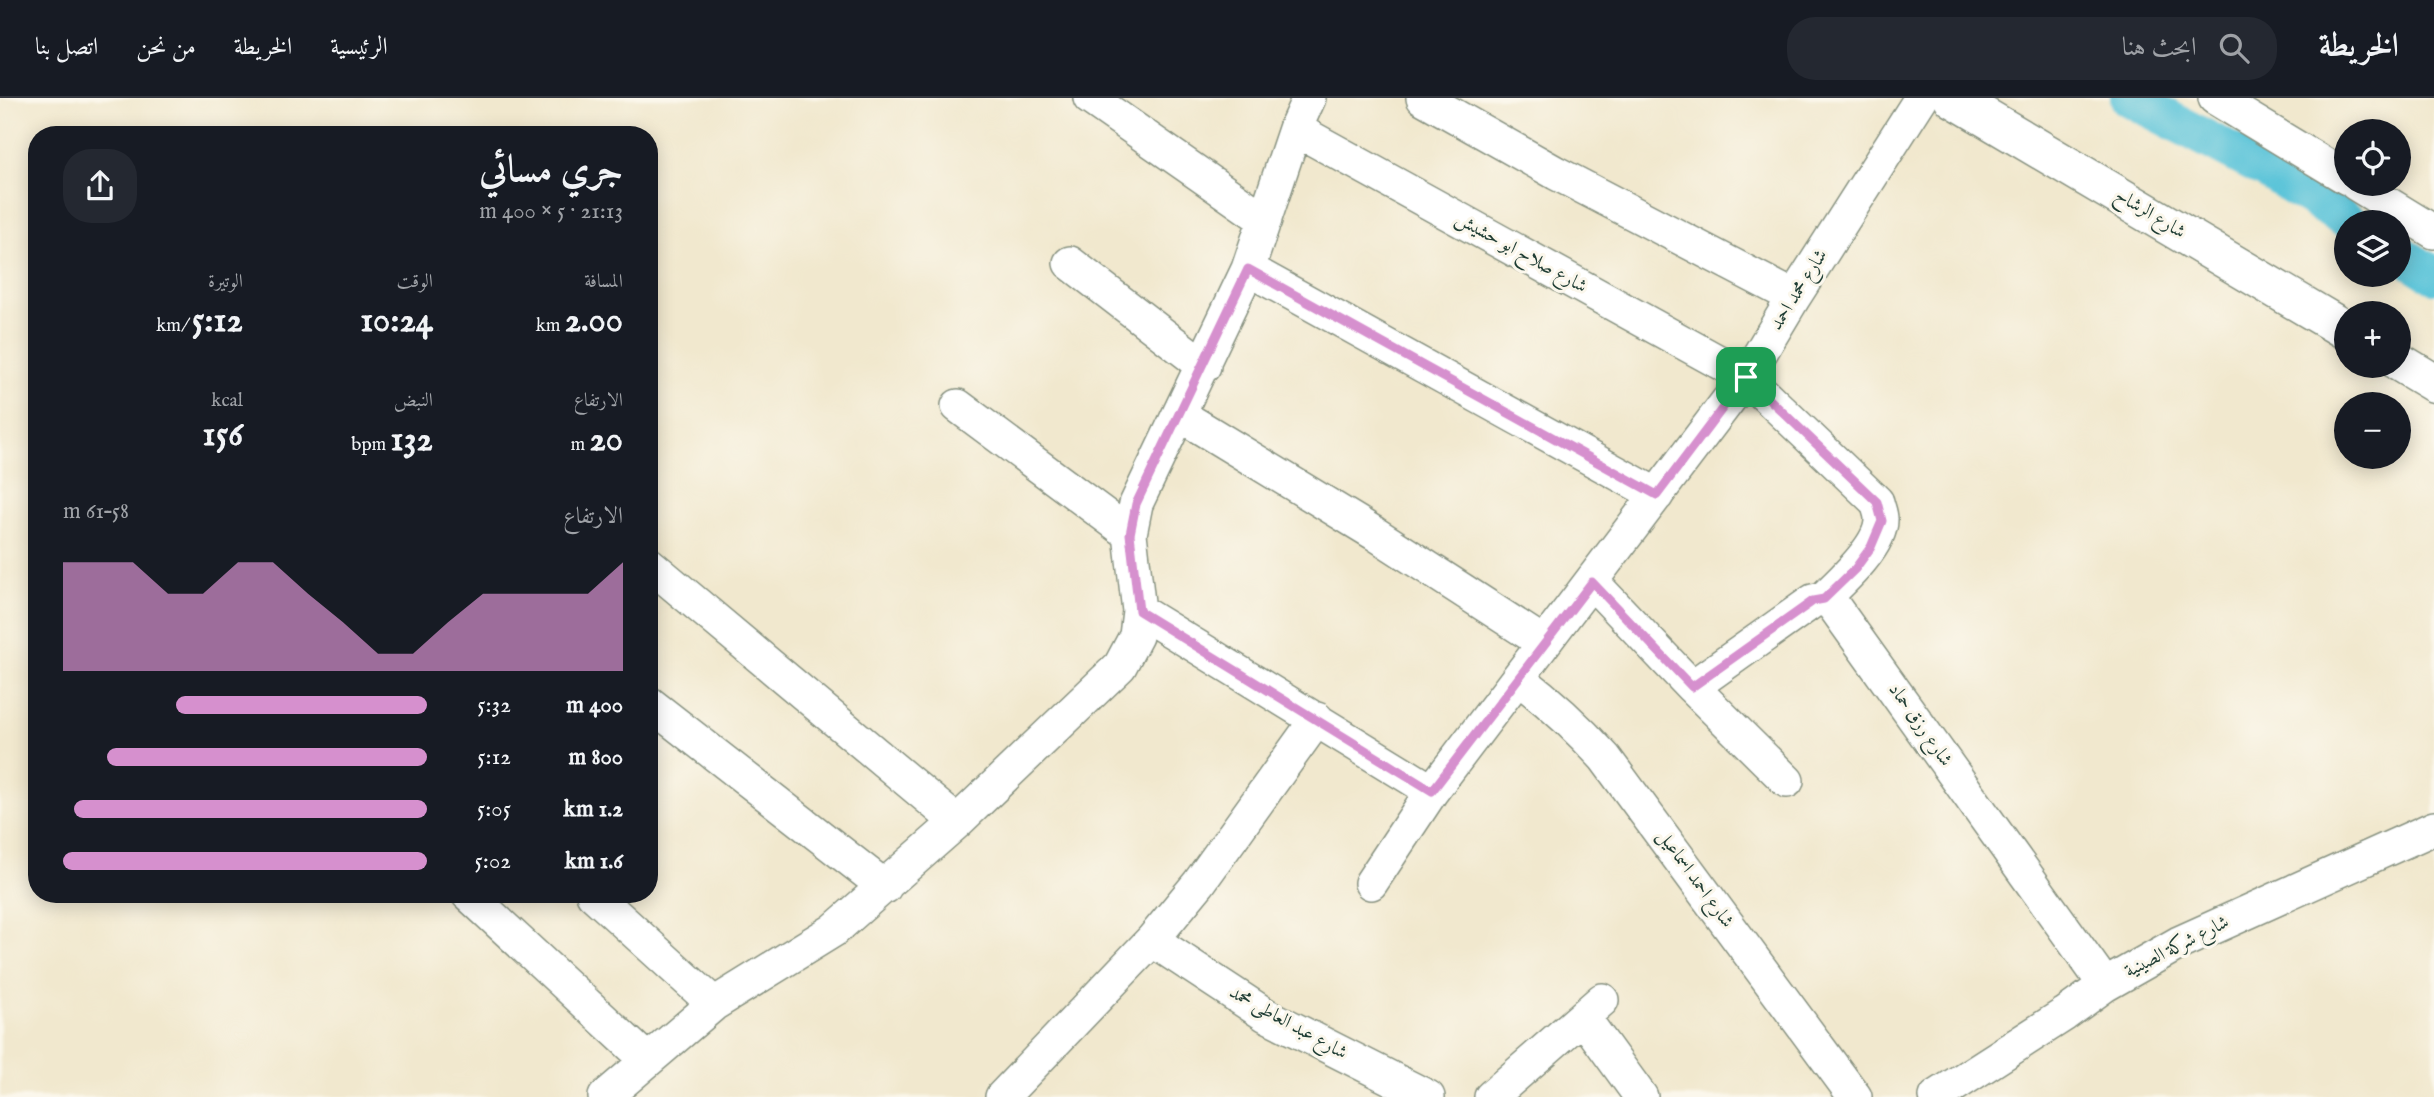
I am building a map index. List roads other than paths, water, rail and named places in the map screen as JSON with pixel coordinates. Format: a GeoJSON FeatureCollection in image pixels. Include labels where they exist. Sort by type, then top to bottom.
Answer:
{"type":"FeatureCollection","features":[{"type":"Feature","properties":{"kind":"street"},"geometry":{"type":"LineString","coordinates":[[1090,98],[1265,220]]}},
{"type":"Feature","properties":{"kind":"street"},"geometry":{"type":"LineString","coordinates":[[606,1097],[714,1004],[834,930],[957,822],[1120,666],[1136,636],[1139,611],[1130,534],[1136,504],[1248,269],[1295,129],[1309,98]]}},
{"type":"Feature","properties":{"kind":"street"},"geometry":{"type":"LineString","coordinates":[[1423,98],[1556,173],[1794,297]]}},
{"type":"Feature","properties":{"kind":"street","name":"شارع محمد احمد"},"geometry":{"type":"LineString","coordinates":[[1371,883],[1432,791],[1746,377],[1921,98]]}},
{"type":"Feature","properties":{"kind":"street","name":"شارع الرشاح"},"geometry":{"type":"LineString","coordinates":[[1953,98],[2334,323]]}},
{"type":"Feature","properties":{"kind":"street"},"geometry":{"type":"LineString","coordinates":[[2215,98],[2334,170]]}},
{"type":"Feature","properties":{"kind":"street","name":"شارع صلاح ابو حشيش"},"geometry":{"type":"LineString","coordinates":[[1295,129],[1746,377],[1877,502],[1882,521],[1871,547],[1855,569],[1824,599]]}},
{"type":"Feature","properties":{"kind":"street"},"geometry":{"type":"LineString","coordinates":[[2376,196],[2434,232]]}},
{"type":"Feature","properties":{"kind":"street"},"geometry":{"type":"LineString","coordinates":[[1070,263],[1204,366]]}},
{"type":"Feature","properties":{"kind":"street"},"geometry":{"type":"LineString","coordinates":[[1248,269],[1657,495]]}},
{"type":"Feature","properties":{"kind":"street"},"geometry":{"type":"LineString","coordinates":[[2411,369],[2434,383]]}},
{"type":"Feature","properties":{"kind":"street"},"geometry":{"type":"LineString","coordinates":[[958,406],[1130,534]]}},
{"type":"Feature","properties":{"kind":"street"},"geometry":{"type":"LineString","coordinates":[[1180,415],[1374,533],[1544,643]]}},
{"type":"Feature","properties":{"kind":"street"},"geometry":{"type":"LineString","coordinates":[[658,572],[957,822]]}},
{"type":"Feature","properties":{"kind":"street"},"geometry":{"type":"LineString","coordinates":[[1592,582],[1787,781]]}},
{"type":"Feature","properties":{"kind":"street"},"geometry":{"type":"LineString","coordinates":[[1692,687],[1813,601],[1824,599]]}},
{"type":"Feature","properties":{"kind":"street","name":"شارع رزق حماد"},"geometry":{"type":"LineString","coordinates":[[1824,599],[1835,605],[2105,985]]}},
{"type":"Feature","properties":{"kind":"street"},"geometry":{"type":"LineString","coordinates":[[1139,611],[1432,791]]}},
{"type":"Feature","properties":{"kind":"street","name":"شارع احمد اسماعيل"},"geometry":{"type":"LineString","coordinates":[[1518,678],[1569,720],[1605,758],[1855,1097]]}},
{"type":"Feature","properties":{"kind":"street"},"geometry":{"type":"LineString","coordinates":[[658,711],[885,887]]}},
{"type":"Feature","properties":{"kind":"street"},"geometry":{"type":"LineString","coordinates":[[1002,1097],[1152,940],[1199,883],[1317,719]]}},
{"type":"Feature","properties":{"kind":"street","name":"شارع شركة الصينية"},"geometry":{"type":"LineString","coordinates":[[1936,1097],[2105,985],[2179,943],[2434,828]]}},
{"type":"Feature","properties":{"kind":"street"},"geometry":{"type":"LineString","coordinates":[[478,903],[647,1060]]}},
{"type":"Feature","properties":{"kind":"street"},"geometry":{"type":"LineString","coordinates":[[603,903],[714,1004]]}},
{"type":"Feature","properties":{"kind":"street","name":"شارع عبد العاطى محمد"},"geometry":{"type":"LineString","coordinates":[[1152,940],[1266,1015],[1428,1097]]}},
{"type":"Feature","properties":{"kind":"street"},"geometry":{"type":"LineString","coordinates":[[1491,1097],[1593,1009],[1641,1097]]}},
{"type":"Feature","properties":{"kind":"waterway"},"geometry":{"type":"LineString","coordinates":[[2129,98],[2266,170],[2334,213]]}},
{"type":"Feature","properties":{"kind":"waterway"},"geometry":{"type":"LineString","coordinates":[[2411,261],[2434,275]]}}]}
